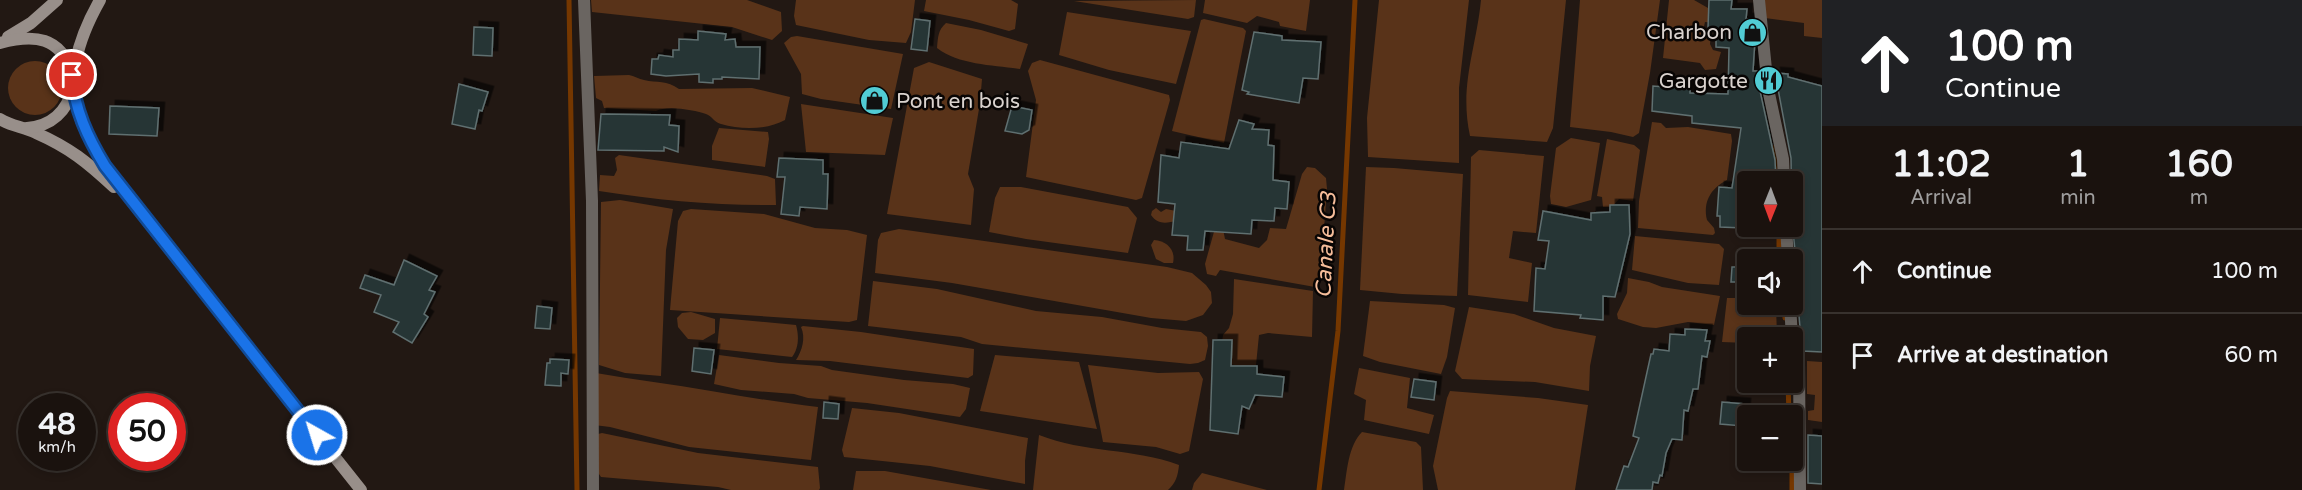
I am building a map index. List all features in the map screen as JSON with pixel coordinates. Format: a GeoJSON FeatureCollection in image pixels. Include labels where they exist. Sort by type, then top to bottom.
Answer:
{"type":"FeatureCollection","features":[{"type":"Feature","properties":{"kind":"main road"},"geometry":{"type":"LineString","coordinates":[[0,43],[31,23],[57,0]]}},
{"type":"Feature","properties":{"kind":"main road"},"geometry":{"type":"LineString","coordinates":[[26,128],[48,123],[65,108],[82,37],[100,0]]}},
{"type":"Feature","properties":{"kind":"main road"},"geometry":{"type":"LineString","coordinates":[[0,43],[30,37],[42,39],[62,53],[69,63],[78,112],[105,166],[362,490]]}},
{"type":"Feature","properties":{"kind":"main road"},"geometry":{"type":"LineString","coordinates":[[2,122],[26,128],[80,156],[141,213]]}},
{"type":"Feature","properties":{"kind":"street"},"geometry":{"type":"LineString","coordinates":[[584,0],[592,201],[593,490]]}},
{"type":"Feature","properties":{"kind":"street"},"geometry":{"type":"LineString","coordinates":[[1759,0],[1767,89],[1783,159],[1784,171]]}},
{"type":"Feature","properties":{"kind":"street"},"geometry":{"type":"LineString","coordinates":[[1799,393],[1800,490]]}},
{"type":"Feature","properties":{"kind":"shaded area"},"geometry":{"type":"Polygon","coordinates":[[[591,0],[747,0],[781,12],[782,31],[772,40],[732,27],[592,12],[591,0]]]}},
{"type":"Feature","properties":{"kind":"shaded area"},"geometry":{"type":"Polygon","coordinates":[[[796,0],[915,0],[911,32],[906,43],[869,40],[796,25],[794,16],[796,0]]]}},
{"type":"Feature","properties":{"kind":"shaded area"},"geometry":{"type":"Polygon","coordinates":[[[926,0],[1011,0],[1018,4],[1015,29],[1009,31],[924,11],[926,0]]]}},
{"type":"Feature","properties":{"kind":"shaded area"},"geometry":{"type":"Polygon","coordinates":[[[1196,0],[1194,17],[1188,19],[1074,1],[1196,0]]]}},
{"type":"Feature","properties":{"kind":"shaded area"},"geometry":{"type":"Polygon","coordinates":[[[1205,0],[1310,0],[1306,31],[1280,26],[1279,22],[1257,16],[1247,23],[1203,13],[1205,0]]]}},
{"type":"Feature","properties":{"kind":"shaded area"},"geometry":{"type":"Polygon","coordinates":[[[1379,0],[1469,0],[1459,88],[1459,163],[1368,157],[1367,118],[1379,0]]]}},
{"type":"Feature","properties":{"kind":"shaded area"},"geometry":{"type":"Polygon","coordinates":[[[1481,0],[1566,0],[1553,128],[1547,142],[1470,136],[1467,118],[1467,84],[1481,0]]]}},
{"type":"Feature","properties":{"kind":"shaded area"},"geometry":{"type":"Polygon","coordinates":[[[1580,0],[1660,0],[1639,133],[1633,137],[1570,127],[1580,0]]]}},
{"type":"Feature","properties":{"kind":"shaded area"},"geometry":{"type":"Polygon","coordinates":[[[1669,0],[1694,0],[1715,12],[1716,23],[1705,22],[1703,31],[1711,35],[1710,44],[1713,50],[1721,52],[1716,69],[1705,70],[1700,63],[1663,58],[1669,0]]]}},
{"type":"Feature","properties":{"kind":"shaded area"},"geometry":{"type":"Polygon","coordinates":[[[1764,0],[1822,0],[1822,38],[1804,36],[1804,23],[1765,18],[1764,0]]]}},
{"type":"Feature","properties":{"kind":"shaded area"},"geometry":{"type":"Polygon","coordinates":[[[1067,12],[1191,31],[1176,84],[1109,70],[1059,55],[1067,12]]]}},
{"type":"Feature","properties":{"kind":"shaded area"},"geometry":{"type":"Polygon","coordinates":[[[1201,20],[1243,28],[1246,31],[1224,143],[1172,131],[1201,20]]]}},
{"type":"Feature","properties":{"kind":"shaded area"},"geometry":{"type":"Polygon","coordinates":[[[946,23],[981,30],[1028,44],[1020,69],[966,61],[946,54],[937,48],[940,31],[946,23]]]}},
{"type":"Feature","properties":{"kind":"shaded area"},"geometry":{"type":"Polygon","coordinates":[[[797,36],[903,54],[891,109],[802,94],[801,74],[784,43],[791,37],[797,36]]]}},
{"type":"Feature","properties":{"kind":"shaded area"},"geometry":{"type":"Polygon","coordinates":[[[1040,60],[1169,95],[1170,100],[1142,198],[1136,200],[1026,177],[1036,100],[1028,71],[1032,63],[1040,60]]]}},
{"type":"Feature","properties":{"kind":"shaded area"},"geometry":{"type":"Polygon","coordinates":[[[35,61],[45,63],[54,69],[60,78],[62,88],[60,98],[54,107],[45,113],[35,115],[25,113],[16,107],[10,98],[8,88],[10,78],[16,69],[25,63],[35,61]]]}},
{"type":"Feature","properties":{"kind":"shaded area"},"geometry":{"type":"Polygon","coordinates":[[[929,62],[982,79],[968,174],[974,189],[971,225],[887,214],[914,68],[929,62]]]}},
{"type":"Feature","properties":{"kind":"shaded area"},"geometry":{"type":"Polygon","coordinates":[[[629,75],[666,83],[679,89],[752,88],[790,97],[785,120],[770,126],[754,128],[721,124],[706,114],[674,108],[656,111],[604,108],[602,101],[596,98],[594,76],[629,75]]]}},
{"type":"Feature","properties":{"kind":"shaded area"},"geometry":{"type":"Polygon","coordinates":[[[801,104],[893,118],[885,155],[806,152],[801,104]]]}},
{"type":"Feature","properties":{"kind":"shaded area"},"geometry":{"type":"Polygon","coordinates":[[[1652,122],[1661,123],[1666,128],[1688,127],[1731,134],[1727,180],[1712,192],[1706,207],[1707,220],[1714,228],[1713,235],[1638,228],[1639,201],[1652,122]]]}},
{"type":"Feature","properties":{"kind":"shaded area"},"geometry":{"type":"Polygon","coordinates":[[[719,128],[768,132],[765,167],[712,160],[712,146],[719,128]]]}},
{"type":"Feature","properties":{"kind":"shaded area"},"geometry":{"type":"Polygon","coordinates":[[[1571,138],[1600,143],[1591,200],[1566,207],[1551,204],[1550,196],[1556,148],[1571,138]]]}},
{"type":"Feature","properties":{"kind":"shaded area"},"geometry":{"type":"Polygon","coordinates":[[[1607,139],[1634,145],[1640,150],[1633,201],[1619,199],[1612,207],[1603,207],[1602,197],[1597,196],[1607,139]]]}},
{"type":"Feature","properties":{"kind":"shaded area"},"geometry":{"type":"Polygon","coordinates":[[[1479,150],[1544,156],[1536,233],[1513,231],[1509,258],[1532,263],[1528,302],[1468,295],[1471,157],[1479,150]]]}},
{"type":"Feature","properties":{"kind":"shaded area"},"geometry":{"type":"Polygon","coordinates":[[[619,155],[767,176],[775,179],[776,205],[687,202],[599,191],[600,175],[614,176],[617,170],[615,158],[619,155]]]}},
{"type":"Feature","properties":{"kind":"shaded area"},"geometry":{"type":"Polygon","coordinates":[[[1307,167],[1315,168],[1326,178],[1327,189],[1321,269],[1315,287],[1220,270],[1216,276],[1207,274],[1205,264],[1217,221],[1223,229],[1225,239],[1259,248],[1267,240],[1270,228],[1286,229],[1302,174],[1307,167]]]}},
{"type":"Feature","properties":{"kind":"shaded area"},"geometry":{"type":"Polygon","coordinates":[[[1366,167],[1463,174],[1457,296],[1360,290],[1366,167]]]}},
{"type":"Feature","properties":{"kind":"shaded area"},"geometry":{"type":"Polygon","coordinates":[[[1000,187],[1021,187],[1128,207],[1137,218],[1128,253],[989,232],[995,198],[1000,187]]]}},
{"type":"Feature","properties":{"kind":"shaded area"},"geometry":{"type":"Polygon","coordinates":[[[620,200],[673,209],[666,250],[661,376],[625,373],[599,365],[601,202],[620,200]]]}},
{"type":"Feature","properties":{"kind":"shaded area"},"geometry":{"type":"Polygon","coordinates":[[[1156,208],[1161,212],[1166,209],[1176,211],[1177,221],[1159,222],[1151,215],[1156,208]]]}},
{"type":"Feature","properties":{"kind":"shaded area"},"geometry":{"type":"Polygon","coordinates":[[[691,209],[764,214],[815,228],[847,230],[867,235],[857,320],[849,322],[670,310],[678,221],[683,211],[691,209]]]}},
{"type":"Feature","properties":{"kind":"shaded area"},"geometry":{"type":"Polygon","coordinates":[[[899,229],[1167,267],[1192,273],[1211,292],[1212,303],[1203,315],[1186,321],[1151,318],[952,283],[875,273],[878,240],[881,233],[899,229]]]}},
{"type":"Feature","properties":{"kind":"shaded area"},"geometry":{"type":"Polygon","coordinates":[[[1635,236],[1719,244],[1724,249],[1719,285],[1688,283],[1632,270],[1635,236]]]}},
{"type":"Feature","properties":{"kind":"shaded area"},"geometry":{"type":"Polygon","coordinates":[[[1154,240],[1170,247],[1174,258],[1173,263],[1164,263],[1156,259],[1151,245],[1154,240]]]}},
{"type":"Feature","properties":{"kind":"shaded area"},"geometry":{"type":"Polygon","coordinates":[[[1628,278],[1662,287],[1720,296],[1714,325],[1688,322],[1656,328],[1643,327],[1618,319],[1617,314],[1627,293],[1628,278]]]}},
{"type":"Feature","properties":{"kind":"shaded area"},"geometry":{"type":"Polygon","coordinates":[[[1234,279],[1313,291],[1312,337],[1268,333],[1259,335],[1256,365],[1219,363],[1223,335],[1229,328],[1233,314],[1234,279]]]}},
{"type":"Feature","properties":{"kind":"shaded area"},"geometry":{"type":"Polygon","coordinates":[[[873,281],[937,289],[1036,311],[1102,317],[1162,328],[1201,332],[1207,337],[1205,360],[1190,364],[982,344],[961,337],[868,326],[873,281]]]}},
{"type":"Feature","properties":{"kind":"shaded area"},"geometry":{"type":"Polygon","coordinates":[[[1727,298],[1737,298],[1737,315],[1776,315],[1777,327],[1737,327],[1737,343],[1722,342],[1727,298]]]}},
{"type":"Feature","properties":{"kind":"shaded area"},"geometry":{"type":"Polygon","coordinates":[[[1370,301],[1444,305],[1455,308],[1447,357],[1441,374],[1380,362],[1363,356],[1370,301]]]}},
{"type":"Feature","properties":{"kind":"shaded area"},"geometry":{"type":"Polygon","coordinates":[[[1469,307],[1514,314],[1554,328],[1596,336],[1590,366],[1589,391],[1535,382],[1462,379],[1455,371],[1469,307]]]}},
{"type":"Feature","properties":{"kind":"shaded area"},"geometry":{"type":"Polygon","coordinates":[[[691,312],[715,319],[715,333],[703,340],[688,339],[678,327],[677,318],[682,313],[691,312]]]}},
{"type":"Feature","properties":{"kind":"shaded area"},"geometry":{"type":"Polygon","coordinates":[[[720,318],[796,325],[798,338],[796,350],[792,357],[717,349],[720,318]]]}},
{"type":"Feature","properties":{"kind":"shaded area"},"geometry":{"type":"Polygon","coordinates":[[[801,327],[974,349],[973,375],[968,378],[830,361],[796,360],[803,344],[801,327]]]}},
{"type":"Feature","properties":{"kind":"shaded area"},"geometry":{"type":"Polygon","coordinates":[[[719,355],[821,366],[832,370],[970,388],[966,409],[960,417],[867,403],[808,398],[794,394],[741,390],[714,384],[719,355]]]}},
{"type":"Feature","properties":{"kind":"shaded area"},"geometry":{"type":"Polygon","coordinates":[[[995,355],[1079,362],[1097,429],[980,411],[995,355]]]}},
{"type":"Feature","properties":{"kind":"shaded area"},"geometry":{"type":"Polygon","coordinates":[[[1807,361],[1822,362],[1822,422],[1808,420],[1808,411],[1814,410],[1815,395],[1807,394],[1807,361]]]}},
{"type":"Feature","properties":{"kind":"shaded area"},"geometry":{"type":"Polygon","coordinates":[[[1088,365],[1158,373],[1199,372],[1203,379],[1189,451],[1180,454],[1156,447],[1103,442],[1088,365]]]}},
{"type":"Feature","properties":{"kind":"shaded area"},"geometry":{"type":"Polygon","coordinates":[[[1359,368],[1410,378],[1407,408],[1434,415],[1429,434],[1364,420],[1366,400],[1354,394],[1359,368]]]}},
{"type":"Feature","properties":{"kind":"shaded area"},"geometry":{"type":"Polygon","coordinates":[[[596,373],[818,407],[811,460],[689,447],[594,425],[596,373]]]}},
{"type":"Feature","properties":{"kind":"shaded area"},"geometry":{"type":"Polygon","coordinates":[[[1450,391],[1538,398],[1588,405],[1575,490],[1438,490],[1433,466],[1450,391]]]}},
{"type":"Feature","properties":{"kind":"shaded area"},"geometry":{"type":"Polygon","coordinates":[[[852,408],[899,413],[1028,438],[1025,484],[930,466],[844,457],[842,450],[852,408]]]}},
{"type":"Feature","properties":{"kind":"shaded area"},"geometry":{"type":"Polygon","coordinates":[[[1362,432],[1416,442],[1421,447],[1423,490],[1344,490],[1351,452],[1362,432]]]}},
{"type":"Feature","properties":{"kind":"shaded area"},"geometry":{"type":"Polygon","coordinates":[[[598,434],[698,453],[818,467],[820,488],[819,490],[731,490],[601,477],[597,471],[598,434]]]}},
{"type":"Feature","properties":{"kind":"shaded area"},"geometry":{"type":"Polygon","coordinates":[[[1039,435],[1074,445],[1162,460],[1179,465],[1177,475],[1168,490],[1033,490],[1039,435]]]}},
{"type":"Feature","properties":{"kind":"shaded area"},"geometry":{"type":"Polygon","coordinates":[[[856,471],[885,471],[991,490],[853,490],[856,471]]]}},
{"type":"Feature","properties":{"kind":"shaded area"},"geometry":{"type":"Polygon","coordinates":[[[1202,473],[1267,490],[1192,490],[1194,483],[1202,473]]]}},
{"type":"Feature","properties":{"kind":"building"},"geometry":{"type":"Polygon","coordinates":[[[1709,0],[1732,0],[1731,9],[1747,9],[1746,19],[1753,19],[1755,40],[1753,71],[1758,71],[1775,160],[1776,171],[1737,171],[1737,228],[1720,227],[1720,216],[1717,216],[1719,187],[1732,188],[1741,128],[1692,123],[1692,116],[1652,111],[1653,86],[1690,89],[1690,93],[1728,94],[1729,48],[1716,47],[1716,28],[1708,28],[1709,0]]]}},
{"type":"Feature","properties":{"kind":"building"},"geometry":{"type":"Polygon","coordinates":[[[915,19],[930,21],[927,51],[911,49],[915,19]]]}},
{"type":"Feature","properties":{"kind":"building"},"geometry":{"type":"Polygon","coordinates":[[[474,27],[493,28],[492,56],[473,55],[474,27]]]}},
{"type":"Feature","properties":{"kind":"building"},"geometry":{"type":"Polygon","coordinates":[[[698,31],[726,34],[725,40],[735,39],[736,47],[760,47],[759,79],[722,77],[722,79],[713,79],[713,83],[699,82],[699,74],[666,76],[651,74],[652,59],[658,59],[659,55],[673,57],[673,50],[679,50],[679,39],[698,40],[698,31]]]}},
{"type":"Feature","properties":{"kind":"building"},"geometry":{"type":"Polygon","coordinates":[[[1254,32],[1282,36],[1282,40],[1321,42],[1318,79],[1303,78],[1299,103],[1247,94],[1249,92],[1242,90],[1254,32]]]}},
{"type":"Feature","properties":{"kind":"building"},"geometry":{"type":"Polygon","coordinates":[[[1775,73],[1788,74],[1788,77],[1822,86],[1822,352],[1803,351],[1803,327],[1800,327],[1799,315],[1803,315],[1803,249],[1795,249],[1794,237],[1803,237],[1803,171],[1791,171],[1791,158],[1775,73]]]}},
{"type":"Feature","properties":{"kind":"building"},"geometry":{"type":"Polygon","coordinates":[[[459,84],[488,92],[482,111],[479,110],[475,129],[452,124],[459,84]]]}},
{"type":"Feature","properties":{"kind":"building"},"geometry":{"type":"Polygon","coordinates":[[[110,106],[159,108],[157,136],[109,134],[110,106]]]}},
{"type":"Feature","properties":{"kind":"building"},"geometry":{"type":"Polygon","coordinates":[[[1012,106],[1032,110],[1029,130],[1022,134],[1005,131],[1012,106]]]}},
{"type":"Feature","properties":{"kind":"building"},"geometry":{"type":"Polygon","coordinates":[[[601,114],[670,115],[669,125],[679,126],[678,152],[664,147],[664,151],[598,150],[601,114]]]}},
{"type":"Feature","properties":{"kind":"building"},"geometry":{"type":"Polygon","coordinates":[[[1239,120],[1254,124],[1252,129],[1269,130],[1268,145],[1274,146],[1273,180],[1289,182],[1287,209],[1275,208],[1274,221],[1252,220],[1251,234],[1205,231],[1203,250],[1187,250],[1188,236],[1172,235],[1175,204],[1158,202],[1161,155],[1179,158],[1181,142],[1229,149],[1239,120]]]}},
{"type":"Feature","properties":{"kind":"building"},"geometry":{"type":"Polygon","coordinates":[[[779,158],[823,160],[823,174],[828,174],[827,209],[800,207],[799,216],[781,214],[785,177],[777,177],[779,158]]]}},
{"type":"Feature","properties":{"kind":"building"},"geometry":{"type":"Polygon","coordinates":[[[1610,205],[1629,205],[1630,234],[1615,297],[1603,296],[1603,320],[1580,318],[1581,315],[1534,311],[1536,268],[1545,269],[1549,241],[1538,240],[1543,211],[1591,220],[1591,213],[1610,212],[1610,205]]]}},
{"type":"Feature","properties":{"kind":"building"},"geometry":{"type":"Polygon","coordinates":[[[404,260],[437,276],[429,290],[435,292],[424,314],[428,317],[412,343],[393,332],[399,322],[374,312],[381,295],[360,288],[365,275],[394,285],[404,260]]]}},
{"type":"Feature","properties":{"kind":"building"},"geometry":{"type":"Polygon","coordinates":[[[1732,267],[1737,267],[1737,282],[1731,282],[1732,267]]]}},
{"type":"Feature","properties":{"kind":"building"},"geometry":{"type":"Polygon","coordinates":[[[537,306],[552,308],[550,329],[535,328],[537,306]]]}},
{"type":"Feature","properties":{"kind":"building"},"geometry":{"type":"Polygon","coordinates":[[[1685,329],[1707,330],[1705,341],[1710,341],[1707,357],[1702,356],[1698,389],[1693,389],[1688,411],[1684,410],[1682,440],[1672,439],[1666,453],[1662,476],[1660,475],[1658,483],[1653,482],[1652,490],[1616,490],[1624,466],[1628,467],[1639,438],[1633,436],[1651,354],[1654,349],[1669,351],[1670,334],[1685,335],[1685,329]]]}},
{"type":"Feature","properties":{"kind":"building"},"geometry":{"type":"Polygon","coordinates":[[[1213,340],[1232,340],[1231,366],[1257,366],[1257,374],[1284,377],[1282,397],[1255,395],[1249,409],[1242,406],[1238,434],[1210,430],[1213,340]]]}},
{"type":"Feature","properties":{"kind":"building"},"geometry":{"type":"Polygon","coordinates":[[[694,348],[714,350],[711,374],[692,371],[694,348]]]}},
{"type":"Feature","properties":{"kind":"building"},"geometry":{"type":"Polygon","coordinates":[[[550,359],[569,360],[568,374],[561,373],[561,386],[545,385],[547,363],[550,363],[550,359]]]}},
{"type":"Feature","properties":{"kind":"building"},"geometry":{"type":"Polygon","coordinates":[[[1414,379],[1436,382],[1434,400],[1411,397],[1414,379]]]}},
{"type":"Feature","properties":{"kind":"building"},"geometry":{"type":"Polygon","coordinates":[[[824,402],[839,404],[838,419],[823,418],[824,402]]]}},
{"type":"Feature","properties":{"kind":"building"},"geometry":{"type":"Polygon","coordinates":[[[1722,402],[1745,404],[1737,405],[1737,425],[1720,424],[1722,402]]]}},
{"type":"Feature","properties":{"kind":"building"},"geometry":{"type":"Polygon","coordinates":[[[1808,435],[1822,436],[1822,484],[1808,483],[1808,435]]]}},
{"type":"Feature","properties":{"kind":"waterway"},"geometry":{"type":"LineString","coordinates":[[569,0],[577,490]]}},
{"type":"Feature","properties":{"kind":"waterway","name":"Canale C3"},"geometry":{"type":"LineString","coordinates":[[1319,490],[1338,331],[1355,0]]}},
{"type":"Feature","properties":{"kind":"waterway"},"geometry":{"type":"LineString","coordinates":[[1775,147],[1777,171]]}},
{"type":"Feature","properties":{"kind":"waterway"},"geometry":{"type":"LineString","coordinates":[[1779,237],[1779,249]]}},
{"type":"Feature","properties":{"kind":"waterway"},"geometry":{"type":"LineString","coordinates":[[1788,393],[1789,405]]}},
{"type":"Feature","properties":{"kind":"waterway"},"geometry":{"type":"LineString","coordinates":[[1792,471],[1792,490]]}},
{"type":"Feature","properties":{"kind":"place","name":"Charbon"},"geometry":{"type":"Point","coordinates":[1753,32]}},
{"type":"Feature","properties":{"kind":"place","name":"Gargotte"},"geometry":{"type":"Point","coordinates":[1769,81]}},
{"type":"Feature","properties":{"kind":"place","name":"Pont en bois"},"geometry":{"type":"Point","coordinates":[875,101]}},
{"type":"Feature","properties":{"kind":"route"},"geometry":{"type":"LineString","coordinates":[[72,75],[78,112],[84,129],[105,166],[317,435]]}}]}
